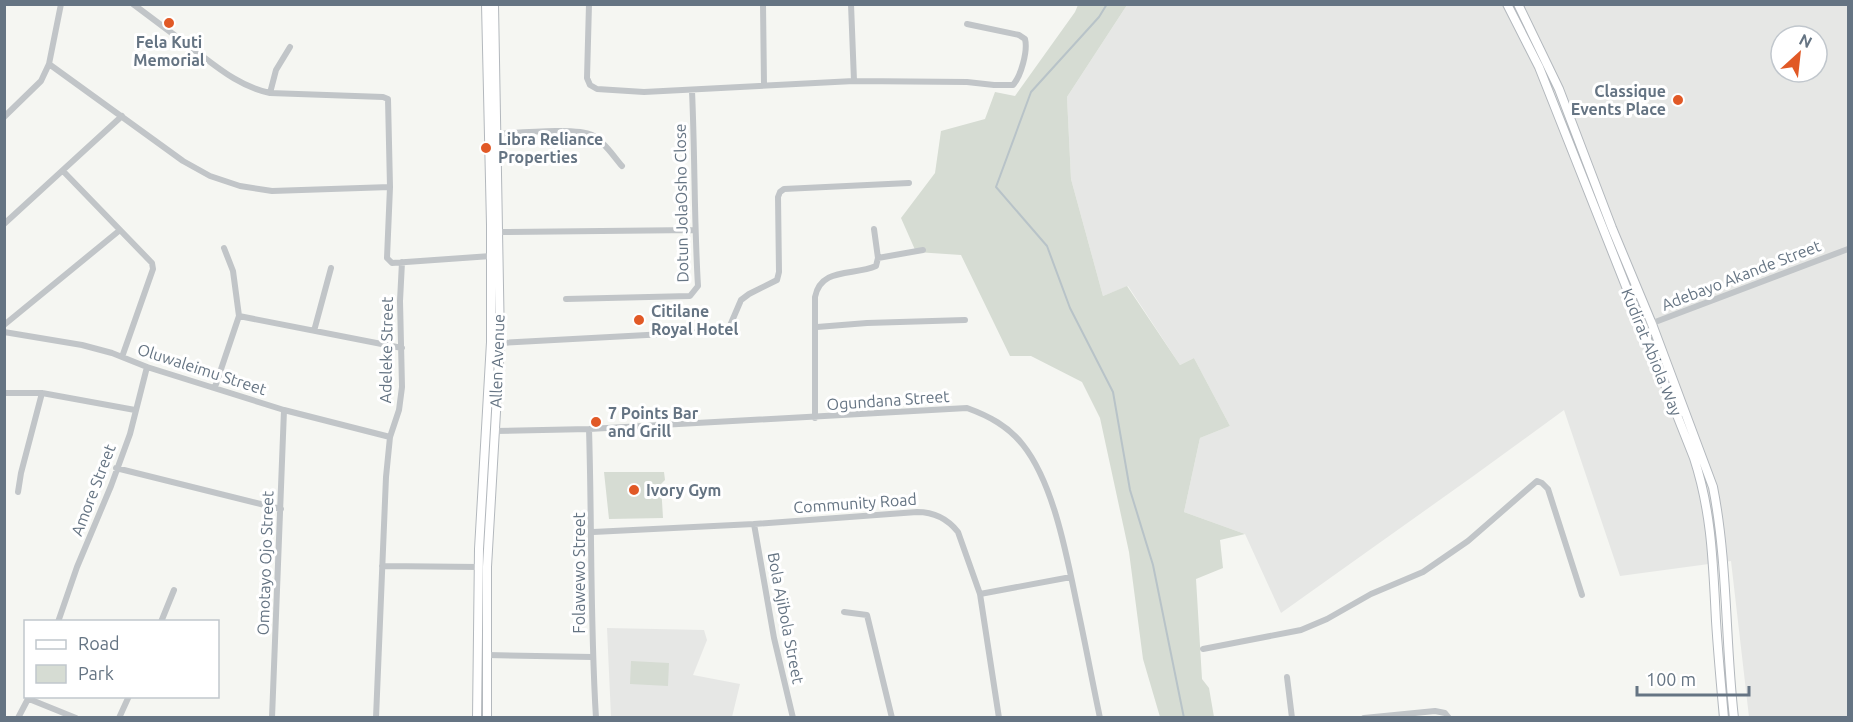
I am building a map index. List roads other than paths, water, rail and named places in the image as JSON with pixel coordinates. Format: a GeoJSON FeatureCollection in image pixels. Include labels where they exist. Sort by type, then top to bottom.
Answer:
{"type":"FeatureCollection","features":[{"type":"Feature","properties":{"kind":"main road","name":"Allen Avenue"},"geometry":{"type":"LineString","coordinates":[[477,717],[478,567],[490,342],[491,256],[486,4]]}},
{"type":"Feature","properties":{"kind":"main road","name":"Allen Avenue"},"geometry":{"type":"LineString","coordinates":[[487,717],[488,557],[500,343],[494,4]]}},
{"type":"Feature","properties":{"kind":"main road","name":"Kudirat Abiola Way"},"geometry":{"type":"LineString","coordinates":[[1507,4],[1539,67],[1694,458],[1707,504],[1724,717]]}},
{"type":"Feature","properties":{"kind":"main road","name":"Kudirat Abiola Way"},"geometry":{"type":"LineString","coordinates":[[1518,4],[1558,88],[1652,324],[1713,487],[1723,560],[1734,717]]}},
{"type":"Feature","properties":{"kind":"street"},"geometry":{"type":"LineString","coordinates":[[4,117],[37,87],[49,64],[61,4]]}},
{"type":"Feature","properties":{"kind":"street"},"geometry":{"type":"LineString","coordinates":[[133,4],[238,82],[255,90],[270,93],[388,99],[390,187],[387,258],[392,263],[491,256]]}},
{"type":"Feature","properties":{"kind":"street"},"geometry":{"type":"LineString","coordinates":[[589,4],[587,78],[590,85],[597,89],[644,92],[854,81],[968,82],[1013,85],[1018,77],[1026,45],[1025,39],[1019,35],[967,24]]}},
{"type":"Feature","properties":{"kind":"street"},"geometry":{"type":"LineString","coordinates":[[763,4],[764,84]]}},
{"type":"Feature","properties":{"kind":"street"},"geometry":{"type":"LineString","coordinates":[[851,4],[854,81]]}},
{"type":"Feature","properties":{"kind":"street"},"geometry":{"type":"LineString","coordinates":[[270,93],[276,70],[290,47]]}},
{"type":"Feature","properties":{"kind":"street"},"geometry":{"type":"LineString","coordinates":[[49,64],[183,160],[210,176],[240,186],[272,190],[390,187]]}},
{"type":"Feature","properties":{"kind":"street","name":"Dotun JolaOsho Close"},"geometry":{"type":"LineString","coordinates":[[566,299],[690,296],[698,286],[694,230],[695,162],[692,91]]}},
{"type":"Feature","properties":{"kind":"street"},"geometry":{"type":"LineString","coordinates":[[4,224],[122,116]]}},
{"type":"Feature","properties":{"kind":"street"},"geometry":{"type":"LineString","coordinates":[[497,134],[548,131],[589,134],[596,138],[622,166]]}},
{"type":"Feature","properties":{"kind":"street"},"geometry":{"type":"LineString","coordinates":[[63,171],[152,263],[153,269],[122,357]]}},
{"type":"Feature","properties":{"kind":"street"},"geometry":{"type":"LineString","coordinates":[[500,343],[721,331],[729,328],[741,300],[777,280],[779,272],[778,197],[780,192],[784,189],[909,183]]}},
{"type":"Feature","properties":{"kind":"street"},"geometry":{"type":"LineString","coordinates":[[816,418],[815,297],[817,287],[829,277],[876,266],[878,258],[874,229]]}},
{"type":"Feature","properties":{"kind":"street"},"geometry":{"type":"LineString","coordinates":[[4,325],[120,230]]}},
{"type":"Feature","properties":{"kind":"street"},"geometry":{"type":"LineString","coordinates":[[499,231],[694,230]]}},
{"type":"Feature","properties":{"kind":"street"},"geometry":{"type":"LineString","coordinates":[[215,387],[239,316],[233,271],[224,248]]}},
{"type":"Feature","properties":{"kind":"street","name":"Adebayo Akande Street"},"geometry":{"type":"LineString","coordinates":[[1642,327],[1848,249]]}},
{"type":"Feature","properties":{"kind":"street"},"geometry":{"type":"LineString","coordinates":[[878,258],[923,250]]}},
{"type":"Feature","properties":{"kind":"street","name":"Adeleke Street"},"geometry":{"type":"LineString","coordinates":[[376,717],[390,437],[399,410],[402,387],[400,301],[402,262]]}},
{"type":"Feature","properties":{"kind":"street"},"geometry":{"type":"LineString","coordinates":[[314,331],[331,268]]}},
{"type":"Feature","properties":{"kind":"street"},"geometry":{"type":"LineString","coordinates":[[239,316],[402,348]]}},
{"type":"Feature","properties":{"kind":"street"},"geometry":{"type":"LineString","coordinates":[[817,327],[964,320]]}},
{"type":"Feature","properties":{"kind":"street","name":"Oluwaleimu Street"},"geometry":{"type":"LineString","coordinates":[[4,332],[82,345],[284,410],[390,437]]}},
{"type":"Feature","properties":{"kind":"street","name":"Amore Street"},"geometry":{"type":"LineString","coordinates":[[58,620],[130,434],[147,367]]}},
{"type":"Feature","properties":{"kind":"street"},"geometry":{"type":"LineString","coordinates":[[4,393],[42,393],[135,410]]}},
{"type":"Feature","properties":{"kind":"street"},"geometry":{"type":"LineString","coordinates":[[18,492],[42,393]]}},
{"type":"Feature","properties":{"kind":"street","name":"Ogundana Street"},"geometry":{"type":"LineString","coordinates":[[494,431],[589,429],[816,418],[967,408],[986,414],[1007,428],[1024,446],[1057,516],[1100,717]]}},
{"type":"Feature","properties":{"kind":"street","name":"Omotayo Ojo Street"},"geometry":{"type":"LineString","coordinates":[[272,717],[284,410]]}},
{"type":"Feature","properties":{"kind":"street","name":"Folawewo Street"},"geometry":{"type":"LineString","coordinates":[[589,429],[592,657],[596,717]]}},
{"type":"Feature","properties":{"kind":"street"},"geometry":{"type":"LineString","coordinates":[[116,468],[281,509]]}},
{"type":"Feature","properties":{"kind":"street"},"geometry":{"type":"LineString","coordinates":[[1203,649],[1301,630],[1327,619],[1371,594],[1423,572],[1468,541],[1537,481],[1548,489],[1582,596]]}},
{"type":"Feature","properties":{"kind":"street","name":"Community Road"},"geometry":{"type":"LineString","coordinates":[[592,532],[929,512],[952,524],[958,531],[980,594],[999,717]]}},
{"type":"Feature","properties":{"kind":"street","name":"Bola Ajibola Street"},"geometry":{"type":"LineString","coordinates":[[754,524],[774,638],[793,717]]}},
{"type":"Feature","properties":{"kind":"street"},"geometry":{"type":"LineString","coordinates":[[382,566],[478,567]]}},
{"type":"Feature","properties":{"kind":"street"},"geometry":{"type":"LineString","coordinates":[[980,594],[1071,577]]}},
{"type":"Feature","properties":{"kind":"street"},"geometry":{"type":"LineString","coordinates":[[161,620],[174,591]]}},
{"type":"Feature","properties":{"kind":"street"},"geometry":{"type":"LineString","coordinates":[[844,612],[867,615],[892,717]]}},
{"type":"Feature","properties":{"kind":"street"},"geometry":{"type":"LineString","coordinates":[[486,655],[592,657]]}},
{"type":"Feature","properties":{"kind":"street"},"geometry":{"type":"LineString","coordinates":[[1287,677],[1292,717]]}},
{"type":"Feature","properties":{"kind":"street"},"geometry":{"type":"LineString","coordinates":[[18,717],[29,698],[76,717]]}},
{"type":"Feature","properties":{"kind":"street"},"geometry":{"type":"LineString","coordinates":[[119,717],[128,698]]}},
{"type":"Feature","properties":{"kind":"street"},"geometry":{"type":"LineString","coordinates":[[1364,717],[1435,711],[1445,713],[1449,717]]}},
{"type":"Feature","properties":{"kind":"waterway"},"geometry":{"type":"LineString","coordinates":[[1107,4],[1099,17],[1031,92],[996,187],[1047,246],[1070,308],[1113,392],[1130,490],[1153,565],[1184,718]]}},
{"type":"Feature","properties":{"kind":"place","name":"Fela Kuti Memorial"},"geometry":{"type":"Point","coordinates":[169,23]}},
{"type":"Feature","properties":{"kind":"place","name":"Classique Events Place"},"geometry":{"type":"Point","coordinates":[1678,100]}},
{"type":"Feature","properties":{"kind":"place","name":"Libra Reliance Properties"},"geometry":{"type":"Point","coordinates":[486,148]}},
{"type":"Feature","properties":{"kind":"place","name":"Citilane Royal Hotel"},"geometry":{"type":"Point","coordinates":[639,320]}},
{"type":"Feature","properties":{"kind":"place","name":"7 Points Bar and Grill"},"geometry":{"type":"Point","coordinates":[596,422]}},
{"type":"Feature","properties":{"kind":"place","name":"Ivory Gym"},"geometry":{"type":"Point","coordinates":[634,490]}}]}
